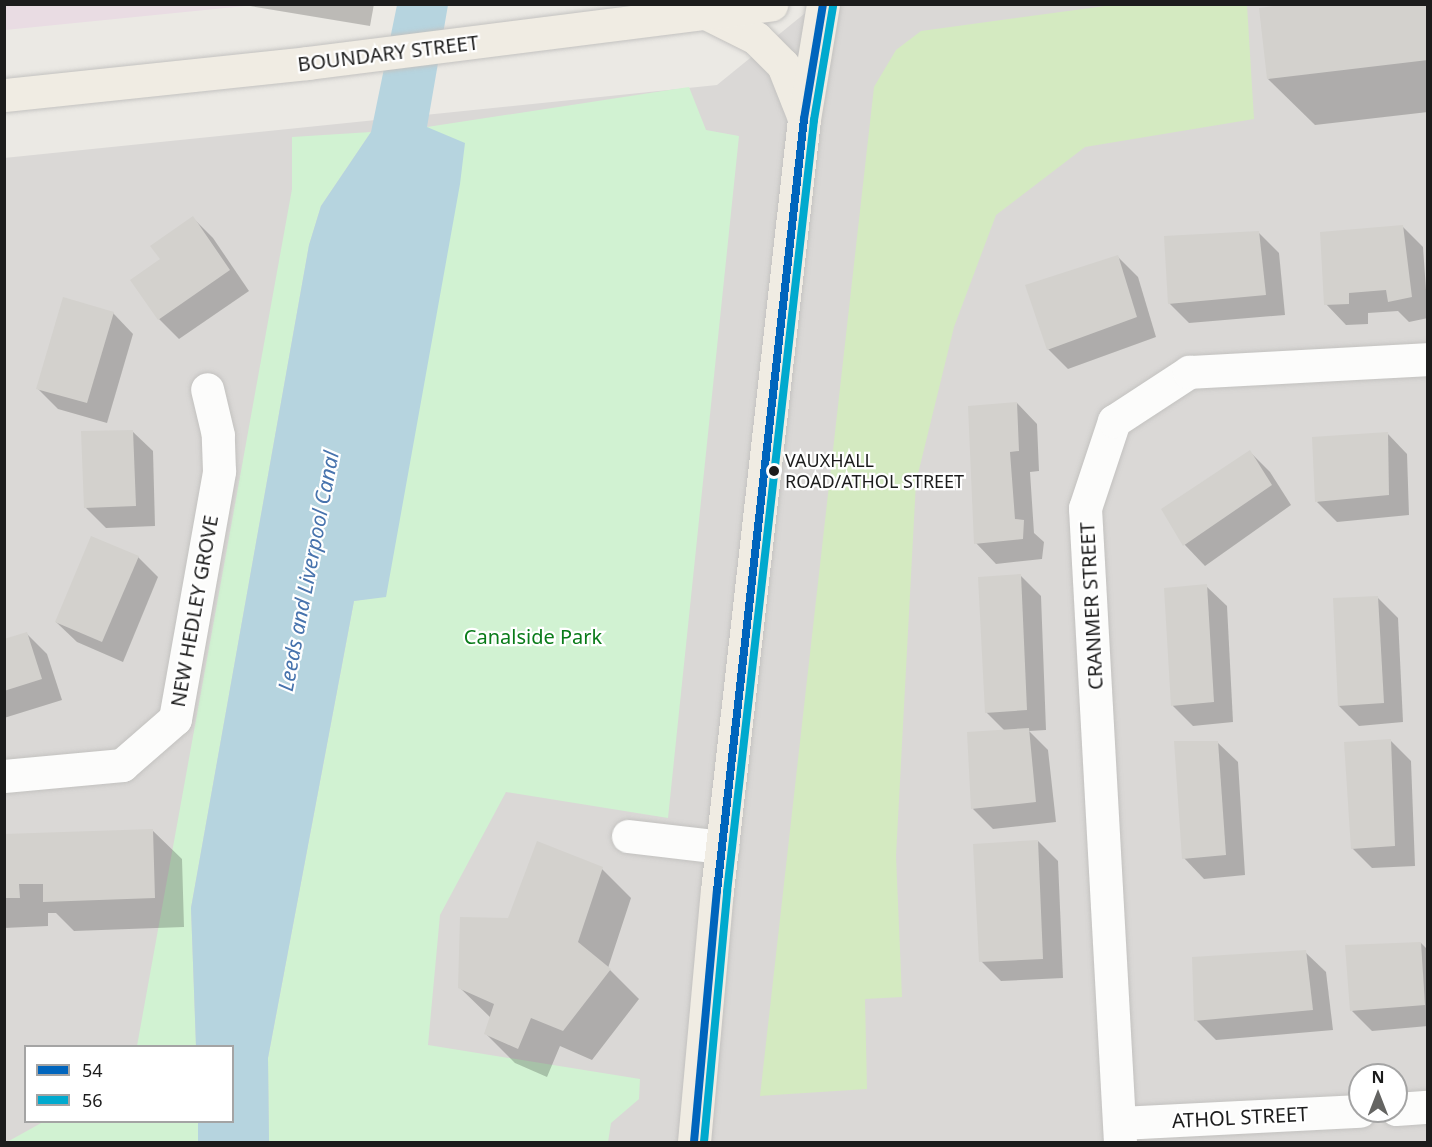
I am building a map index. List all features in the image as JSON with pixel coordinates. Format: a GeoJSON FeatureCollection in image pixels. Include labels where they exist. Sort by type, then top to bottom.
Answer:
{"type":"FeatureCollection","features":[{"type":"Feature","properties":{"kind":"main road","name":"BOUNDARY STREET"},"geometry":{"type":"LineString","coordinates":[[4,95],[307,63],[771,4]]}},
{"type":"Feature","properties":{"kind":"main road"},"geometry":{"type":"LineString","coordinates":[[694,1143],[722,847],[804,119],[823,4]]}},
{"type":"Feature","properties":{"kind":"main road"},"geometry":{"type":"LineString","coordinates":[[706,14],[756,38],[783,64],[804,119]]}},
{"type":"Feature","properties":{"kind":"street","name":"CRANMER STREET"},"geometry":{"type":"LineString","coordinates":[[1120,1133],[1085,508],[1114,421],[1189,372],[1428,359]]}},
{"type":"Feature","properties":{"kind":"street","name":"NEW HEDLEY GROVE"},"geometry":{"type":"LineString","coordinates":[[4,776],[122,765],[175,719],[219,471],[218,435],[207,389]]}},
{"type":"Feature","properties":{"kind":"street"},"geometry":{"type":"LineString","coordinates":[[628,836],[722,847]]}},
{"type":"Feature","properties":{"kind":"street"},"geometry":{"type":"LineString","coordinates":[[1408,1108],[1428,1107]]}},
{"type":"Feature","properties":{"kind":"street","name":"ATHOL STREET"},"geometry":{"type":"LineString","coordinates":[[1120,1133],[1348,1112]]}},
{"type":"Feature","properties":{"kind":"shaded area"},"geometry":{"type":"Polygon","coordinates":[[[5,4],[255,4],[255,5],[5,30],[5,4]]]}},
{"type":"Feature","properties":{"kind":"shaded area"},"geometry":{"type":"Polygon","coordinates":[[[815,5],[1427,5],[1427,1142],[5,1142],[4,158],[717,85],[815,5]]]}},
{"type":"Feature","properties":{"kind":"green space"},"geometry":{"type":"Polygon","coordinates":[[[1120,4],[1247,5],[1254,119],[1085,147],[996,215],[954,327],[916,482],[896,856],[902,997],[865,999],[867,1089],[760,1096],[874,87],[896,50],[921,31],[1120,4]]]}},
{"type":"Feature","properties":{"kind":"green space","name":"Canalside Park"},"geometry":{"type":"Polygon","coordinates":[[[689,87],[706,130],[739,136],[668,818],[506,792],[440,915],[428,1045],[640,1079],[639,1099],[611,1123],[608,1142],[269,1142],[268,1058],[354,601],[386,596],[427,127],[689,87]]]}},
{"type":"Feature","properties":{"kind":"green space"},"geometry":{"type":"Polygon","coordinates":[[[371,132],[321,206],[309,245],[191,908],[196,1045],[137,1045],[292,189],[292,137],[371,132]]]}},
{"type":"Feature","properties":{"kind":"green space"},"geometry":{"type":"Polygon","coordinates":[[[41,1123],[198,1123],[198,1142],[7,1142],[41,1123]]]}},
{"type":"Feature","properties":{"kind":"water","name":"Leeds and Liverpool Canal"},"geometry":{"type":"Polygon","coordinates":[[[397,5],[448,5],[427,127],[465,143],[460,184],[386,597],[354,601],[268,1058],[269,1142],[198,1142],[198,1123],[234,1123],[234,1045],[196,1045],[191,908],[309,245],[321,206],[371,132],[397,5]]]}},
{"type":"Feature","properties":{"kind":"building"},"geometry":{"type":"Polygon","coordinates":[[[1289,4],[1428,4],[1428,60],[1267,79],[1259,8],[1289,4]]]}},
{"type":"Feature","properties":{"kind":"building"},"geometry":{"type":"Polygon","coordinates":[[[193,216],[230,270],[158,320],[130,280],[160,259],[150,246],[193,216]]]}},
{"type":"Feature","properties":{"kind":"building"},"geometry":{"type":"Polygon","coordinates":[[[1403,225],[1412,297],[1388,302],[1386,290],[1349,293],[1349,304],[1324,305],[1320,232],[1403,225]]]}},
{"type":"Feature","properties":{"kind":"building"},"geometry":{"type":"Polygon","coordinates":[[[1259,231],[1266,295],[1168,304],[1164,236],[1259,231]]]}},
{"type":"Feature","properties":{"kind":"building"},"geometry":{"type":"Polygon","coordinates":[[[1118,255],[1137,317],[1047,350],[1025,285],[1118,255]]]}},
{"type":"Feature","properties":{"kind":"building"},"geometry":{"type":"Polygon","coordinates":[[[63,297],[114,312],[87,403],[36,389],[63,297]]]}},
{"type":"Feature","properties":{"kind":"building"},"geometry":{"type":"Polygon","coordinates":[[[1017,402],[1019,451],[1010,452],[1015,519],[1024,520],[1023,539],[974,544],[968,406],[1017,402]]]}},
{"type":"Feature","properties":{"kind":"building"},"geometry":{"type":"Polygon","coordinates":[[[133,430],[136,506],[84,508],[81,431],[133,430]]]}},
{"type":"Feature","properties":{"kind":"building"},"geometry":{"type":"Polygon","coordinates":[[[1388,432],[1389,495],[1315,502],[1312,437],[1388,432]]]}},
{"type":"Feature","properties":{"kind":"building"},"geometry":{"type":"Polygon","coordinates":[[[1250,450],[1272,485],[1183,546],[1161,509],[1250,450]]]}},
{"type":"Feature","properties":{"kind":"building"},"geometry":{"type":"Polygon","coordinates":[[[91,536],[139,556],[102,642],[55,622],[91,536]]]}},
{"type":"Feature","properties":{"kind":"building"},"geometry":{"type":"Polygon","coordinates":[[[1021,574],[1027,710],[985,713],[978,577],[1021,574]]]}},
{"type":"Feature","properties":{"kind":"building"},"geometry":{"type":"Polygon","coordinates":[[[1207,584],[1214,702],[1171,706],[1164,588],[1207,584]]]}},
{"type":"Feature","properties":{"kind":"building"},"geometry":{"type":"Polygon","coordinates":[[[1378,596],[1384,703],[1338,706],[1333,598],[1378,596]]]}},
{"type":"Feature","properties":{"kind":"building"},"geometry":{"type":"Polygon","coordinates":[[[27,632],[42,679],[4,691],[4,639],[27,632]]]}},
{"type":"Feature","properties":{"kind":"building"},"geometry":{"type":"Polygon","coordinates":[[[1029,728],[1036,802],[971,809],[967,732],[1029,728]]]}},
{"type":"Feature","properties":{"kind":"building"},"geometry":{"type":"Polygon","coordinates":[[[1391,739],[1395,846],[1351,849],[1344,742],[1391,739]]]}},
{"type":"Feature","properties":{"kind":"building"},"geometry":{"type":"Polygon","coordinates":[[[1174,741],[1218,741],[1226,855],[1182,859],[1174,741]]]}},
{"type":"Feature","properties":{"kind":"building"},"geometry":{"type":"Polygon","coordinates":[[[153,829],[155,898],[43,902],[43,884],[19,884],[20,898],[4,898],[4,834],[153,829]]]}},
{"type":"Feature","properties":{"kind":"building"},"geometry":{"type":"Polygon","coordinates":[[[1038,840],[1043,959],[979,962],[973,844],[1038,840]]]}},
{"type":"Feature","properties":{"kind":"building"},"geometry":{"type":"Polygon","coordinates":[[[537,841],[603,867],[578,942],[611,969],[563,1031],[531,1018],[518,1049],[484,1034],[494,1004],[458,988],[460,917],[508,918],[537,841]]]}},
{"type":"Feature","properties":{"kind":"building"},"geometry":{"type":"Polygon","coordinates":[[[1421,942],[1425,1005],[1350,1011],[1345,945],[1421,942]]]}},
{"type":"Feature","properties":{"kind":"building"},"geometry":{"type":"Polygon","coordinates":[[[1306,950],[1313,1010],[1194,1021],[1192,957],[1306,950]]]}},
{"type":"Feature","properties":{"kind":"transit line","name":"54"},"geometry":{"type":"LineString","coordinates":[[694,1142],[717,891],[804,119],[823,4]]}},
{"type":"Feature","properties":{"kind":"transit line","name":"56"},"geometry":{"type":"LineString","coordinates":[[704,1142],[727,892],[814,120],[833,6]]}},
{"type":"Feature","properties":{"kind":"place","name":"VAUXHALL ROAD/ATHOL STREET"},"geometry":{"type":"Point","coordinates":[774,471]}}]}
